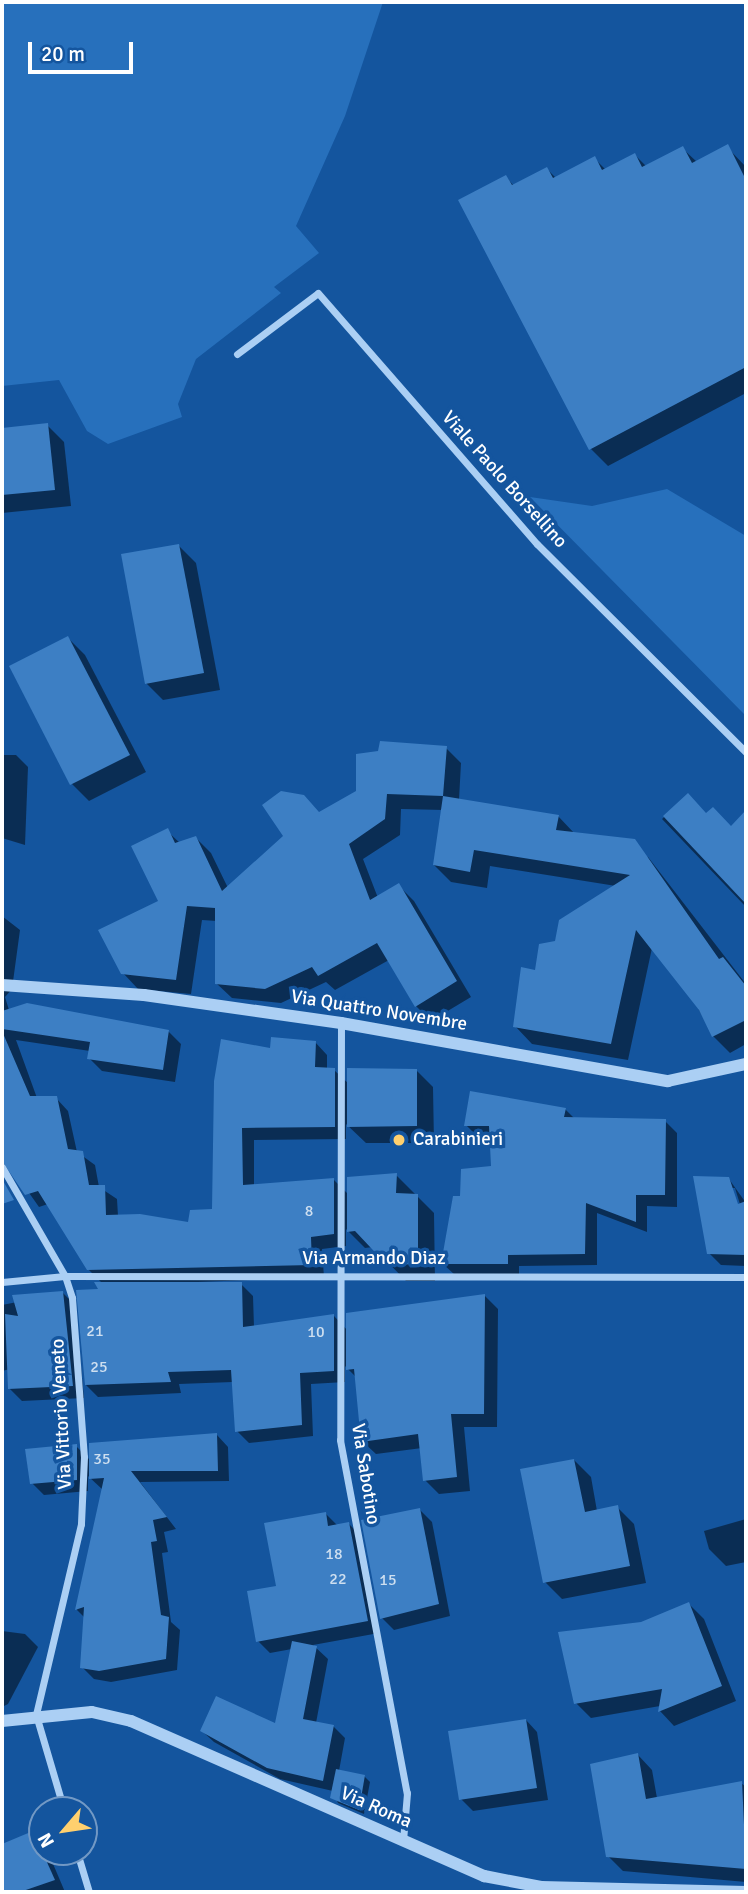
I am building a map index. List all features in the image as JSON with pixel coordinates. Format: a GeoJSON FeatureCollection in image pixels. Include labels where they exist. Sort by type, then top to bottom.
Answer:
{"type":"FeatureCollection","features":[{"type":"Feature","properties":{"kind":"street","name":"Viale Paolo Borsellino"},"geometry":{"type":"LineString","coordinates":[[237,354],[318,293],[537,544],[746,752]]}},
{"type":"Feature","properties":{"kind":"street","name":"Via Quattro Novembre"},"geometry":{"type":"LineString","coordinates":[[2,985],[144,995],[341,1023],[668,1081],[746,1063]]}},
{"type":"Feature","properties":{"kind":"street","name":"Via Sabotino"},"geometry":{"type":"LineString","coordinates":[[341,1023],[340,1440],[407,1793],[403,1841]]}},
{"type":"Feature","properties":{"kind":"street","name":"Via Vittorio Veneto"},"geometry":{"type":"LineString","coordinates":[[2,1167],[65,1276],[72,1298],[84,1457],[81,1524],[36,1715]]}},
{"type":"Feature","properties":{"kind":"street","name":"Via Armando Diaz"},"geometry":{"type":"LineString","coordinates":[[2,1282],[65,1276],[746,1277]]}},
{"type":"Feature","properties":{"kind":"street","name":"Via Roma"},"geometry":{"type":"LineString","coordinates":[[2,1721],[36,1715],[92,1712],[131,1721],[484,1877],[541,1890],[746,1892]]}},
{"type":"Feature","properties":{"kind":"street"},"geometry":{"type":"LineString","coordinates":[[36,1715],[60,1796]]}},
{"type":"Feature","properties":{"kind":"street"},"geometry":{"type":"LineString","coordinates":[[81,1866],[89,1892]]}},
{"type":"Feature","properties":{"kind":"shaded area"},"geometry":{"type":"Polygon","coordinates":[[[2,2],[383,2],[345,116],[296,226],[319,253],[274,287],[281,293],[196,359],[178,404],[182,417],[108,444],[87,431],[59,380],[2,386],[2,2]]]}},
{"type":"Feature","properties":{"kind":"shaded area"},"geometry":{"type":"Polygon","coordinates":[[[667,489],[746,536],[745,715],[530,497],[592,506],[667,489]]]}},
{"type":"Feature","properties":{"kind":"building"},"geometry":{"type":"Polygon","coordinates":[[[728,144],[746,180],[746,367],[589,450],[458,200],[506,175],[512,185],[547,167],[553,178],[595,156],[602,170],[635,153],[642,167],[683,146],[692,163],[728,144]]]}},
{"type":"Feature","properties":{"kind":"building"},"geometry":{"type":"Polygon","coordinates":[[[48,423],[55,490],[2,495],[2,428],[48,423]]]}},
{"type":"Feature","properties":{"kind":"building"},"geometry":{"type":"Polygon","coordinates":[[[179,544],[204,673],[145,684],[121,554],[179,544]]]}},
{"type":"Feature","properties":{"kind":"building"},"geometry":{"type":"Polygon","coordinates":[[[68,636],[130,755],[70,785],[9,666],[68,636]]]}},
{"type":"Feature","properties":{"kind":"building"},"geometry":{"type":"Polygon","coordinates":[[[380,741],[447,746],[443,796],[387,794],[385,819],[349,844],[370,900],[399,883],[457,981],[415,1007],[377,943],[318,976],[312,967],[265,989],[215,984],[215,908],[187,906],[176,980],[121,974],[98,930],[158,901],[131,846],[168,828],[175,843],[196,836],[222,891],[283,836],[262,805],[281,791],[304,795],[319,812],[356,791],[356,754],[378,751],[380,741]]]}},
{"type":"Feature","properties":{"kind":"building"},"geometry":{"type":"Polygon","coordinates":[[[688,793],[706,813],[713,807],[731,826],[746,810],[746,904],[663,816],[688,793]]]}},
{"type":"Feature","properties":{"kind":"building"},"geometry":{"type":"Polygon","coordinates":[[[443,796],[559,815],[556,830],[635,839],[719,959],[723,957],[746,986],[746,1020],[712,1037],[699,1010],[636,930],[611,1044],[513,1027],[521,967],[535,970],[539,944],[555,941],[559,920],[630,875],[474,850],[470,872],[433,865],[443,796]]]}},
{"type":"Feature","properties":{"kind":"building"},"geometry":{"type":"Polygon","coordinates":[[[27,1003],[169,1030],[163,1070],[87,1059],[90,1042],[2,1029],[2,1011],[27,1003]]]}},
{"type":"Feature","properties":{"kind":"building"},"geometry":{"type":"Polygon","coordinates":[[[2,1031],[30,1096],[57,1096],[68,1149],[83,1151],[89,1185],[105,1185],[106,1215],[140,1214],[188,1222],[190,1210],[212,1209],[214,1081],[221,1039],[270,1048],[271,1037],[316,1041],[315,1067],[335,1068],[335,1127],[242,1128],[243,1185],[334,1178],[334,1234],[311,1237],[312,1265],[87,1270],[38,1191],[25,1195],[2,1161],[2,1031]]]}},
{"type":"Feature","properties":{"kind":"building"},"geometry":{"type":"Polygon","coordinates":[[[347,1068],[417,1069],[417,1126],[347,1127],[347,1068]]]}},
{"type":"Feature","properties":{"kind":"building"},"geometry":{"type":"Polygon","coordinates":[[[470,1091],[566,1108],[564,1117],[666,1119],[665,1195],[636,1195],[636,1222],[586,1203],[585,1254],[508,1255],[508,1264],[441,1264],[453,1196],[460,1196],[461,1169],[491,1166],[489,1126],[464,1126],[470,1091]]]}},
{"type":"Feature","properties":{"kind":"building"},"geometry":{"type":"Polygon","coordinates":[[[397,1173],[396,1193],[418,1194],[418,1264],[387,1265],[355,1231],[347,1232],[347,1177],[397,1173]]]}},
{"type":"Feature","properties":{"kind":"building"},"geometry":{"type":"Polygon","coordinates":[[[693,1176],[729,1177],[738,1204],[746,1201],[746,1255],[707,1254],[693,1176]]]}},
{"type":"Feature","properties":{"kind":"building"},"geometry":{"type":"Polygon","coordinates":[[[2,1179],[14,1200],[2,1204],[2,1179]]]}},
{"type":"Feature","properties":{"kind":"building"},"geometry":{"type":"Polygon","coordinates":[[[94,1282],[242,1282],[243,1327],[334,1314],[334,1371],[300,1373],[302,1425],[235,1432],[231,1370],[168,1372],[171,1382],[85,1385],[76,1290],[98,1289],[94,1282]]]}},
{"type":"Feature","properties":{"kind":"building"},"geometry":{"type":"Polygon","coordinates":[[[63,1291],[73,1386],[8,1389],[5,1314],[18,1316],[12,1295],[63,1291]]]}},
{"type":"Feature","properties":{"kind":"building"},"geometry":{"type":"Polygon","coordinates":[[[485,1294],[484,1414],[451,1414],[457,1477],[423,1481],[418,1434],[361,1442],[354,1369],[346,1370],[346,1313],[485,1294]]]}},
{"type":"Feature","properties":{"kind":"building"},"geometry":{"type":"Polygon","coordinates":[[[217,1433],[218,1471],[131,1471],[167,1517],[153,1520],[157,1541],[151,1542],[161,1615],[169,1617],[166,1659],[99,1671],[80,1668],[84,1607],[75,1610],[104,1478],[89,1479],[89,1443],[217,1433]]]}},
{"type":"Feature","properties":{"kind":"building"},"geometry":{"type":"Polygon","coordinates":[[[77,1444],[77,1480],[30,1484],[25,1449],[77,1444]]]}},
{"type":"Feature","properties":{"kind":"building"},"geometry":{"type":"Polygon","coordinates":[[[574,1459],[585,1512],[618,1505],[630,1566],[543,1583],[520,1469],[574,1459]]]}},
{"type":"Feature","properties":{"kind":"building"},"geometry":{"type":"Polygon","coordinates":[[[420,1508],[439,1604],[380,1619],[361,1520],[420,1508]]]}},
{"type":"Feature","properties":{"kind":"building"},"geometry":{"type":"Polygon","coordinates":[[[326,1512],[328,1526],[349,1522],[368,1621],[256,1642],[247,1591],[276,1586],[264,1523],[326,1512]]]}},
{"type":"Feature","properties":{"kind":"building"},"geometry":{"type":"Polygon","coordinates":[[[689,1602],[722,1686],[658,1712],[662,1689],[574,1704],[558,1632],[641,1622],[689,1602]]]}},
{"type":"Feature","properties":{"kind":"building"},"geometry":{"type":"Polygon","coordinates":[[[292,1641],[317,1646],[303,1719],[334,1725],[323,1781],[267,1768],[200,1731],[216,1696],[275,1723],[292,1641]]]}},
{"type":"Feature","properties":{"kind":"building"},"geometry":{"type":"Polygon","coordinates":[[[526,1719],[537,1788],[459,1800],[448,1731],[526,1719]]]}},
{"type":"Feature","properties":{"kind":"building"},"geometry":{"type":"Polygon","coordinates":[[[638,1753],[646,1799],[742,1781],[746,1869],[606,1857],[590,1764],[638,1753]]]}},
{"type":"Feature","properties":{"kind":"building"},"geometry":{"type":"Polygon","coordinates":[[[336,1769],[365,1775],[359,1810],[330,1798],[336,1769]]]}},
{"type":"Feature","properties":{"kind":"building"},"geometry":{"type":"Polygon","coordinates":[[[28,1833],[28,1866],[49,1866],[55,1880],[20,1892],[2,1892],[2,1844],[28,1833]]]}},
{"type":"Feature","properties":{"kind":"place","name":"Carabinieri"},"geometry":{"type":"Point","coordinates":[399,1140]}}]}
